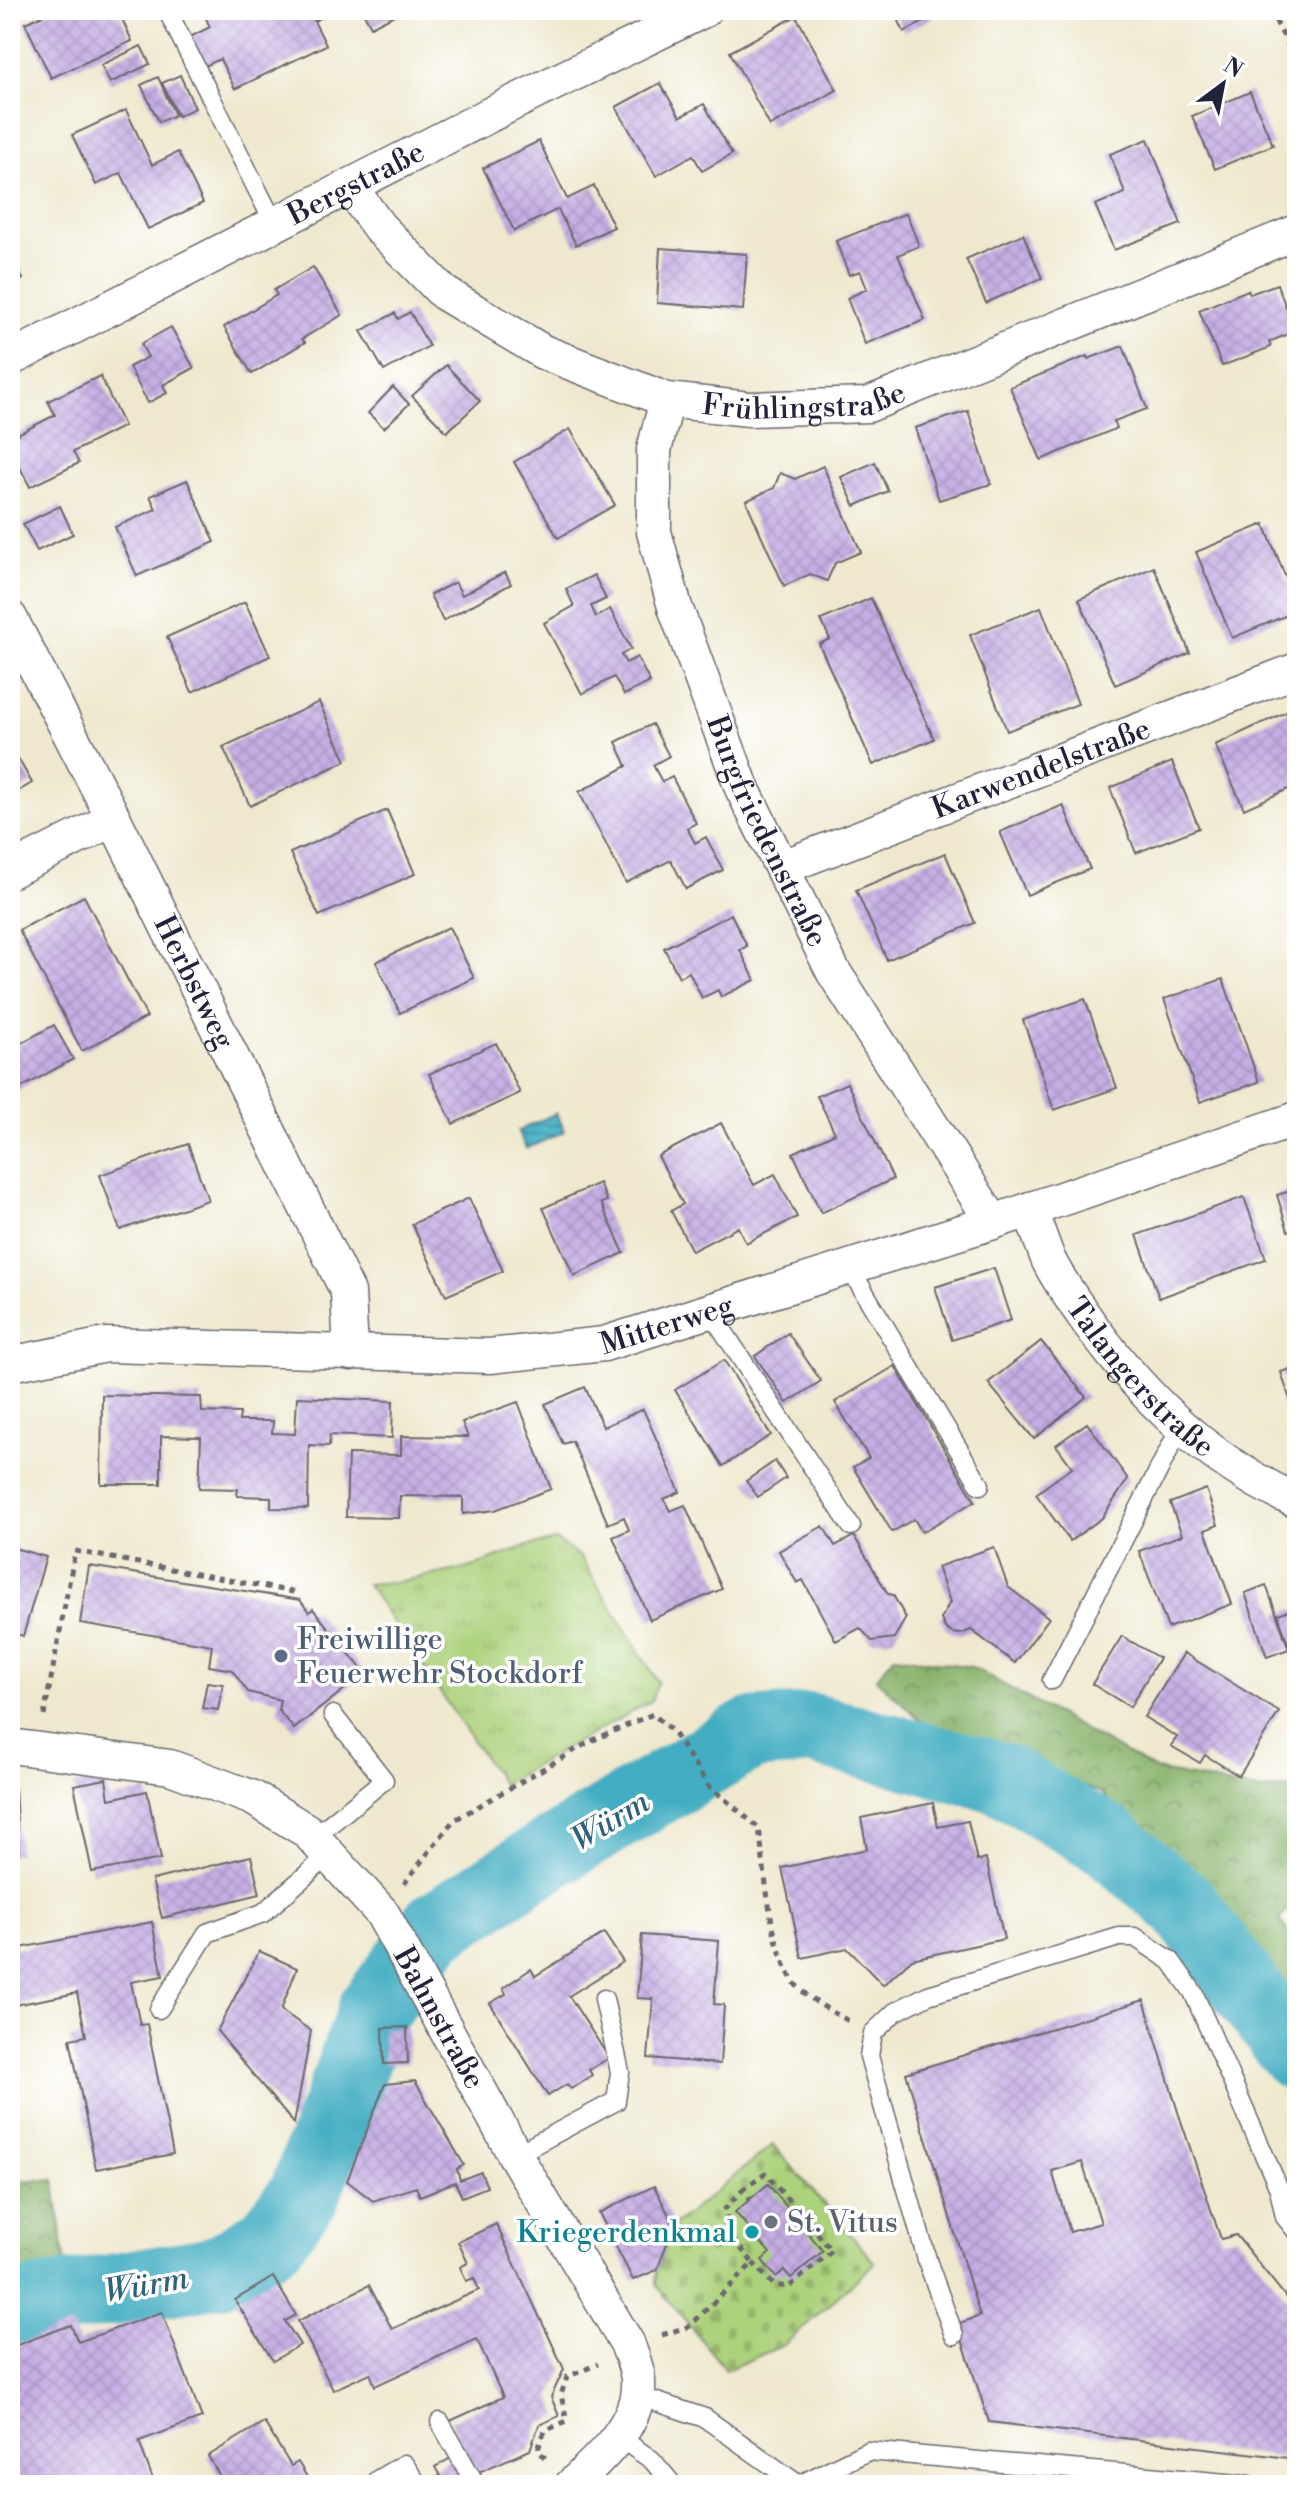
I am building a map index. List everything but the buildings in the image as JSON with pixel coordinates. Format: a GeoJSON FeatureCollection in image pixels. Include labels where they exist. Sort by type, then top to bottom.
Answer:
{"type":"FeatureCollection","features":[{"type":"Feature","properties":{"kind":"street","name":"Bergstraße"},"geometry":{"type":"LineString","coordinates":[[10,359],[513,103],[704,10]]}},
{"type":"Feature","properties":{"kind":"street","name":"Frühlingstraße"},"geometry":{"type":"LineString","coordinates":[[350,187],[379,227],[444,293],[543,352],[667,400],[749,409],[868,405],[1297,232]]}},
{"type":"Feature","properties":{"kind":"street","name":"Burgfriedenstraße"},"geometry":{"type":"LineString","coordinates":[[667,400],[654,450],[654,532],[675,607],[742,788],[833,971],[993,1222]]}},
{"type":"Feature","properties":{"kind":"street","name":"Herbstweg"},"geometry":{"type":"LineString","coordinates":[[10,618],[114,819],[348,1292],[351,1353]]}},
{"type":"Feature","properties":{"kind":"street","name":"Karwendelstraße"},"geometry":{"type":"LineString","coordinates":[[783,867],[1297,670]]}},
{"type":"Feature","properties":{"kind":"street"},"geometry":{"type":"LineString","coordinates":[[10,871],[114,819]]}},
{"type":"Feature","properties":{"kind":"street","name":"Mitterweg"},"geometry":{"type":"LineString","coordinates":[[10,1364],[106,1345],[490,1356],[604,1344],[993,1222],[1297,1119]]}},
{"type":"Feature","properties":{"kind":"street","name":"Talangerstraße"},"geometry":{"type":"LineString","coordinates":[[1030,1209],[1050,1262],[1075,1303],[1105,1344],[1180,1428],[1226,1462],[1297,1501]]}},
{"type":"Feature","properties":{"kind":"street","name":"Bahnstraße"},"geometry":{"type":"LineString","coordinates":[[24,1747],[170,1767],[253,1798],[321,1846],[382,1913],[515,2155],[628,2347],[638,2381],[636,2395]]}},
{"type":"Feature","properties":{"kind":"street"},"geometry":{"type":"LineString","coordinates":[[572,2485],[617,2436],[634,2407],[636,2395]]}},
{"type":"Feature","properties":{"kind":"lane"},"geometry":{"type":"LineString","coordinates":[[167,10],[275,225]]}},
{"type":"Feature","properties":{"kind":"lane"},"geometry":{"type":"LineString","coordinates":[[849,1267],[980,1485]]}},
{"type":"Feature","properties":{"kind":"lane"},"geometry":{"type":"LineString","coordinates":[[710,1311],[851,1526]]}},
{"type":"Feature","properties":{"kind":"lane"},"geometry":{"type":"LineString","coordinates":[[1052,1680],[1180,1428]]}},
{"type":"Feature","properties":{"kind":"lane"},"geometry":{"type":"LineString","coordinates":[[159,2009],[207,1933],[263,1913],[384,1780],[333,1715]]}},
{"type":"Feature","properties":{"kind":"lane"},"geometry":{"type":"LineString","coordinates":[[954,2335],[928,2263],[869,2056],[873,2033],[895,2012],[928,1995],[1119,1937],[1135,1937],[1171,1961],[1193,1992],[1291,2212],[1297,2232]]}},
{"type":"Feature","properties":{"kind":"lane"},"geometry":{"type":"LineString","coordinates":[[515,2155],[616,2101],[620,2072],[604,1999]]}},
{"type":"Feature","properties":{"kind":"lane"},"geometry":{"type":"LineString","coordinates":[[636,2395],[705,2418],[799,2485],[868,2451],[1249,2485]]}},
{"type":"Feature","properties":{"kind":"lane"},"geometry":{"type":"LineString","coordinates":[[440,2422],[476,2485]]}},
{"type":"Feature","properties":{"kind":"lane"},"geometry":{"type":"LineString","coordinates":[[617,2436],[652,2460],[673,2485]]}},
{"type":"Feature","properties":{"kind":"lane"},"geometry":{"type":"LineString","coordinates":[[377,2480],[404,2464],[418,2485]]}},
{"type":"Feature","properties":{"kind":"path"},"geometry":{"type":"LineString","coordinates":[[1270,10],[1297,62]]}},
{"type":"Feature","properties":{"kind":"path"},"geometry":{"type":"LineString","coordinates":[[24,1747],[75,1551],[298,1593]]}},
{"type":"Feature","properties":{"kind":"path"},"geometry":{"type":"LineString","coordinates":[[382,1913],[453,1821],[591,1741],[653,1714],[672,1731],[709,1786],[759,1828],[775,1938],[794,1983],[824,2007],[873,2033]]}},
{"type":"Feature","properties":{"kind":"path"},"geometry":{"type":"LineString","coordinates":[[765,2173],[832,2251],[789,2287],[774,2285],[753,2263],[729,2234],[725,2209],[742,2190],[765,2173]]}},
{"type":"Feature","properties":{"kind":"path"},"geometry":{"type":"LineString","coordinates":[[742,2190],[750,2199]]}},
{"type":"Feature","properties":{"kind":"path"},"geometry":{"type":"LineString","coordinates":[[628,2347],[690,2326],[753,2263]]}},
{"type":"Feature","properties":{"kind":"path"},"geometry":{"type":"LineString","coordinates":[[567,2421],[561,2395],[567,2377],[590,2368]]}},
{"type":"Feature","properties":{"kind":"path"},"geometry":{"type":"LineString","coordinates":[[559,2416],[567,2421]]}},
{"type":"Feature","properties":{"kind":"path"},"geometry":{"type":"LineString","coordinates":[[538,2449],[545,2431],[567,2421]]}},
{"type":"Feature","properties":{"kind":"green space"},"geometry":{"type":"Polygon","coordinates":[[[556,1540],[580,1557],[658,1682],[651,1701],[502,1784],[367,1584],[397,1582],[473,1567],[524,1547],[556,1540]]]}},
{"type":"Feature","properties":{"kind":"green space"},"geometry":{"type":"Polygon","coordinates":[[[894,1656],[972,1667],[1156,1770],[1262,1791],[1297,1787],[1297,1898],[1279,1920],[1297,1942],[1297,2035],[1102,1793],[928,1727],[876,1679],[894,1656]]]}},
{"type":"Feature","properties":{"kind":"green space"},"geometry":{"type":"Polygon","coordinates":[[[773,2145],[875,2263],[784,2345],[726,2370],[656,2285],[657,2270],[674,2225],[773,2145]]]}},
{"type":"Feature","properties":{"kind":"green space"},"geometry":{"type":"Polygon","coordinates":[[[55,2180],[66,2276],[20,2292],[10,2278],[10,2181],[55,2180]]]}},
{"type":"Feature","properties":{"kind":"water"},"geometry":{"type":"Polygon","coordinates":[[[556,1113],[565,1131],[526,1149],[518,1131],[556,1113]]]}},
{"type":"Feature","properties":{"kind":"waterway","name":"Würm"},"geometry":{"type":"LineString","coordinates":[[10,2308],[219,2271],[270,2239],[304,2195],[374,2009],[434,1928],[540,1860],[751,1734],[811,1729],[1001,1778],[1109,1842],[1183,1905],[1297,2056]]}},
{"type":"Feature","properties":{"kind":"place","name":"Freiwillige Feuerwehr Stockdorf"},"geometry":{"type":"Point","coordinates":[281,1656]}},
{"type":"Feature","properties":{"kind":"place","name":"St. Vitus"},"geometry":{"type":"Point","coordinates":[771,2222]}},
{"type":"Feature","properties":{"kind":"place","name":"Kriegerdenkmal"},"geometry":{"type":"Point","coordinates":[752,2232]}}]}
